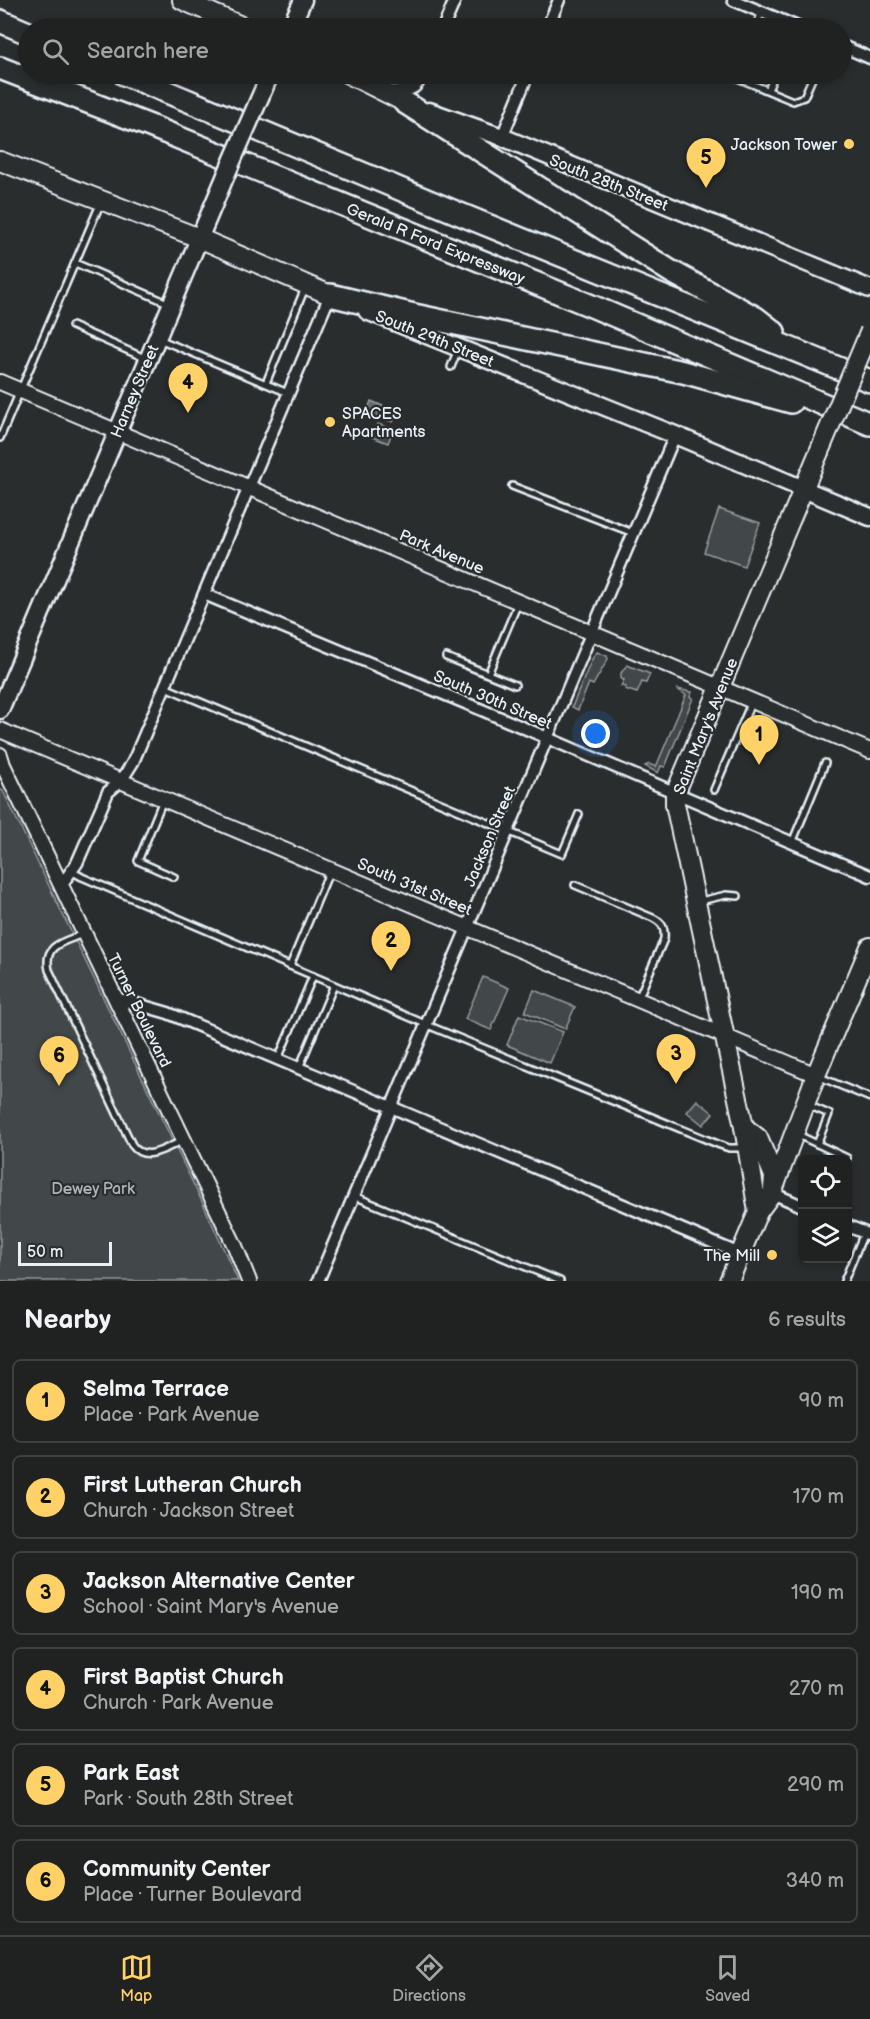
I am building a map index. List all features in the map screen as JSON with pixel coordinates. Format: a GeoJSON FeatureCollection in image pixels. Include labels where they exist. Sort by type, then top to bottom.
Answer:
{"type":"FeatureCollection","features":[{"type":"Feature","properties":{"kind":"highway"},"geometry":{"type":"LineString","coordinates":[[0,21],[18,29]]}},
{"type":"Feature","properties":{"kind":"highway","name":"Gerald R Ford Expressway"},"geometry":{"type":"LineString","coordinates":[[0,68],[18,75]]}},
{"type":"Feature","properties":{"kind":"highway","name":"Gerald R Ford Expressway"},"geometry":{"type":"LineString","coordinates":[[41,84],[583,303],[870,424]]}},
{"type":"Feature","properties":{"kind":"highway"},"geometry":{"type":"LineString","coordinates":[[148,84],[870,381]]}},
{"type":"Feature","properties":{"kind":"highway"},"geometry":{"type":"LineString","coordinates":[[404,102],[670,271],[756,318],[796,349]]}},
{"type":"Feature","properties":{"kind":"highway"},"geometry":{"type":"LineString","coordinates":[[330,295],[683,372],[789,402],[820,404]]}},
{"type":"Feature","properties":{"kind":"main road"},"geometry":{"type":"LineString","coordinates":[[295,18],[303,0]]}},
{"type":"Feature","properties":{"kind":"main road"},"geometry":{"type":"LineString","coordinates":[[186,1],[224,18]]}},
{"type":"Feature","properties":{"kind":"main road","name":"Harney Street"},"geometry":{"type":"LineString","coordinates":[[0,710],[170,305],[266,84]]}},
{"type":"Feature","properties":{"kind":"main road","name":"South 28th Street"},"geometry":{"type":"LineString","coordinates":[[369,84],[404,102],[502,137],[870,289]]}},
{"type":"Feature","properties":{"kind":"main road","name":"South 29th Street"},"geometry":{"type":"LineString","coordinates":[[0,162],[199,238],[404,327],[675,435],[870,517]]}},
{"type":"Feature","properties":{"kind":"main road","name":"Saint Mary's Avenue"},"geometry":{"type":"LineString","coordinates":[[758,1212],[744,1127],[695,902],[675,804],[675,794],[870,331]]}},
{"type":"Feature","properties":{"kind":"main road"},"geometry":{"type":"LineString","coordinates":[[729,1281],[758,1212],[772,1193],[816,1075],[870,947]]}},
{"type":"Feature","properties":{"kind":"main road"},"geometry":{"type":"LineString","coordinates":[[744,1127],[758,1138],[774,1176],[772,1193]]}},
{"type":"Feature","properties":{"kind":"street"},"geometry":{"type":"LineString","coordinates":[[447,18],[455,0]]}},
{"type":"Feature","properties":{"kind":"street"},"geometry":{"type":"LineString","coordinates":[[551,18],[559,0]]}},
{"type":"Feature","properties":{"kind":"street"},"geometry":{"type":"LineString","coordinates":[[733,0],[775,18]]}},
{"type":"Feature","properties":{"kind":"street"},"geometry":{"type":"LineString","coordinates":[[852,50],[870,58]]}},
{"type":"Feature","properties":{"kind":"street"},"geometry":{"type":"LineString","coordinates":[[383,91],[408,91],[418,84]]}},
{"type":"Feature","properties":{"kind":"street"},"geometry":{"type":"LineString","coordinates":[[502,137],[524,84]]}},
{"type":"Feature","properties":{"kind":"street"},"geometry":{"type":"LineString","coordinates":[[62,884],[77,863],[106,797],[121,781],[133,762],[330,295]]}},
{"type":"Feature","properties":{"kind":"street","name":"Park Avenue"},"geometry":{"type":"LineString","coordinates":[[0,382],[870,751]]}},
{"type":"Feature","properties":{"kind":"street","name":"Jackson Street"},"geometry":{"type":"LineString","coordinates":[[321,1280],[391,1107],[675,435]]}},
{"type":"Feature","properties":{"kind":"street","name":"South 30th Street"},"geometry":{"type":"LineString","coordinates":[[204,594],[870,876]]}},
{"type":"Feature","properties":{"kind":"street","name":"South 31st Street"},"geometry":{"type":"LineString","coordinates":[[0,730],[816,1075]]}},
{"type":"Feature","properties":{"kind":"street","name":"Turner Boulevard"},"geometry":{"type":"LineString","coordinates":[[0,755],[236,1246],[249,1281]]}},
{"type":"Feature","properties":{"kind":"street"},"geometry":{"type":"LineString","coordinates":[[116,998],[158,1009],[740,1254]]}},
{"type":"Feature","properties":{"kind":"street"},"geometry":{"type":"LineString","coordinates":[[772,1193],[798,1204]]}},
{"type":"Feature","properties":{"kind":"street"},"geometry":{"type":"LineString","coordinates":[[852,1228],[867,1234]]}},
{"type":"Feature","properties":{"kind":"lane"},"geometry":{"type":"LineString","coordinates":[[759,18],[762,12]]}},
{"type":"Feature","properties":{"kind":"lane"},"geometry":{"type":"LineString","coordinates":[[753,84],[793,101],[804,97],[810,84]]}},
{"type":"Feature","properties":{"kind":"lane"},"geometry":{"type":"LineString","coordinates":[[768,90],[771,84]]}},
{"type":"Feature","properties":{"kind":"lane"},"geometry":{"type":"LineString","coordinates":[[0,438],[102,201]]}},
{"type":"Feature","properties":{"kind":"lane"},"geometry":{"type":"LineString","coordinates":[[75,263],[170,305]]}},
{"type":"Feature","properties":{"kind":"lane"},"geometry":{"type":"LineString","coordinates":[[266,384],[306,284]]}},
{"type":"Feature","properties":{"kind":"lane"},"geometry":{"type":"LineString","coordinates":[[72,326],[148,360]]}},
{"type":"Feature","properties":{"kind":"lane"},"geometry":{"type":"LineString","coordinates":[[157,338],[289,393]]}},
{"type":"Feature","properties":{"kind":"lane"},"geometry":{"type":"LineString","coordinates":[[451,367],[459,347]]}},
{"type":"Feature","properties":{"kind":"lane"},"geometry":{"type":"LineString","coordinates":[[512,486],[633,533]]}},
{"type":"Feature","properties":{"kind":"lane"},"geometry":{"type":"LineString","coordinates":[[488,674],[518,601]]}},
{"type":"Feature","properties":{"kind":"lane"},"geometry":{"type":"LineString","coordinates":[[446,657],[515,685]]}},
{"type":"Feature","properties":{"kind":"lane"},"geometry":{"type":"LineString","coordinates":[[165,687],[562,854],[579,814]]}},
{"type":"Feature","properties":{"kind":"lane"},"geometry":{"type":"LineString","coordinates":[[714,790],[752,701]]}},
{"type":"Feature","properties":{"kind":"lane"},"geometry":{"type":"LineString","coordinates":[[792,843],[825,763]]}},
{"type":"Feature","properties":{"kind":"lane"},"geometry":{"type":"LineString","coordinates":[[163,798],[138,861],[174,877]]}},
{"type":"Feature","properties":{"kind":"lane"},"geometry":{"type":"LineString","coordinates":[[290,966],[330,868]]}},
{"type":"Feature","properties":{"kind":"lane"},"geometry":{"type":"LineString","coordinates":[[71,871],[81,878],[720,1146],[748,1148]]}},
{"type":"Feature","properties":{"kind":"lane"},"geometry":{"type":"LineString","coordinates":[[575,885],[653,918],[665,929],[664,939],[638,999]]}},
{"type":"Feature","properties":{"kind":"lane"},"geometry":{"type":"LineString","coordinates":[[695,902],[726,895],[738,896]]}},
{"type":"Feature","properties":{"kind":"lane"},"geometry":{"type":"LineString","coordinates":[[85,933],[49,951],[49,969],[132,1145],[140,1154],[149,1155],[184,1140]]}},
{"type":"Feature","properties":{"kind":"lane"},"geometry":{"type":"LineString","coordinates":[[278,1059],[313,976]]}},
{"type":"Feature","properties":{"kind":"lane"},"geometry":{"type":"LineString","coordinates":[[299,1068],[334,985]]}},
{"type":"Feature","properties":{"kind":"lane"},"geometry":{"type":"LineString","coordinates":[[816,1075],[870,1098]]}},
{"type":"Feature","properties":{"kind":"lane"},"geometry":{"type":"LineString","coordinates":[[805,1104],[829,1114],[817,1144]]}},
{"type":"Feature","properties":{"kind":"lane"},"geometry":{"type":"LineString","coordinates":[[794,1133],[841,1155]]}},
{"type":"Feature","properties":{"kind":"lane"},"geometry":{"type":"LineString","coordinates":[[354,1196],[560,1281]]}},
{"type":"Feature","properties":{"kind":"lane"},"geometry":{"type":"LineString","coordinates":[[844,1281],[867,1234]]}},
{"type":"Feature","properties":{"kind":"green space"},"geometry":{"type":"Polygon","coordinates":[[[378,424],[393,430],[388,443],[372,437],[378,424]]]}},
{"type":"Feature","properties":{"kind":"green space"},"geometry":{"type":"Polygon","coordinates":[[[719,509],[760,523],[744,566],[704,552],[719,509]]]}},
{"type":"Feature","properties":{"kind":"green space"},"geometry":{"type":"Polygon","coordinates":[[[597,652],[607,656],[608,659],[593,685],[589,683],[578,710],[572,707],[597,652]]]}},
{"type":"Feature","properties":{"kind":"green space"},"geometry":{"type":"Polygon","coordinates":[[[627,665],[650,674],[646,683],[642,682],[637,693],[621,686],[624,680],[621,679],[621,673],[627,665]]]}},
{"type":"Feature","properties":{"kind":"green space"},"geometry":{"type":"Polygon","coordinates":[[[677,689],[692,692],[690,697],[693,698],[665,767],[661,766],[658,773],[645,766],[649,764],[656,767],[686,695],[677,689]]]}},
{"type":"Feature","properties":{"kind":"green space","name":"Dewey Park"},"geometry":{"type":"Polygon","coordinates":[[[0,789],[3,791],[206,1210],[238,1281],[0,1281],[0,789]]]}},
{"type":"Feature","properties":{"kind":"green space"},"geometry":{"type":"Polygon","coordinates":[[[483,977],[509,988],[491,1030],[465,1019],[483,977]]]}},
{"type":"Feature","properties":{"kind":"green space"},"geometry":{"type":"Polygon","coordinates":[[[534,990],[575,1007],[565,1029],[525,1012],[534,990]]]}},
{"type":"Feature","properties":{"kind":"green space"},"geometry":{"type":"Polygon","coordinates":[[[519,1015],[563,1032],[550,1063],[507,1045],[519,1015]]]}},
{"type":"Feature","properties":{"kind":"green space"},"geometry":{"type":"Polygon","coordinates":[[[697,1100],[713,1113],[703,1125],[687,1112],[697,1100]]]}},
{"type":"Feature","properties":{"kind":"shaded area"},"geometry":{"type":"Polygon","coordinates":[[[371,401],[397,412],[393,422],[367,412],[371,401]]]}},
{"type":"Feature","properties":{"kind":"place","name":"Jackson Tower"},"geometry":{"type":"Point","coordinates":[849,144]}},
{"type":"Feature","properties":{"kind":"place","name":"Park East"},"geometry":{"type":"Point","coordinates":[706,188]}},
{"type":"Feature","properties":{"kind":"place","name":"First Baptist Church"},"geometry":{"type":"Point","coordinates":[188,413]}},
{"type":"Feature","properties":{"kind":"place","name":"SPACES Apartments"},"geometry":{"type":"Point","coordinates":[330,422]}},
{"type":"Feature","properties":{"kind":"place","name":"Selma Terrace"},"geometry":{"type":"Point","coordinates":[759,765]}},
{"type":"Feature","properties":{"kind":"place","name":"First Lutheran Church"},"geometry":{"type":"Point","coordinates":[391,971]}},
{"type":"Feature","properties":{"kind":"place","name":"Jackson Alternative Center"},"geometry":{"type":"Point","coordinates":[676,1084]}},
{"type":"Feature","properties":{"kind":"place","name":"Community Center"},"geometry":{"type":"Point","coordinates":[59,1086]}},
{"type":"Feature","properties":{"kind":"place","name":"The Mill"},"geometry":{"type":"Point","coordinates":[772,1255]}}]}
